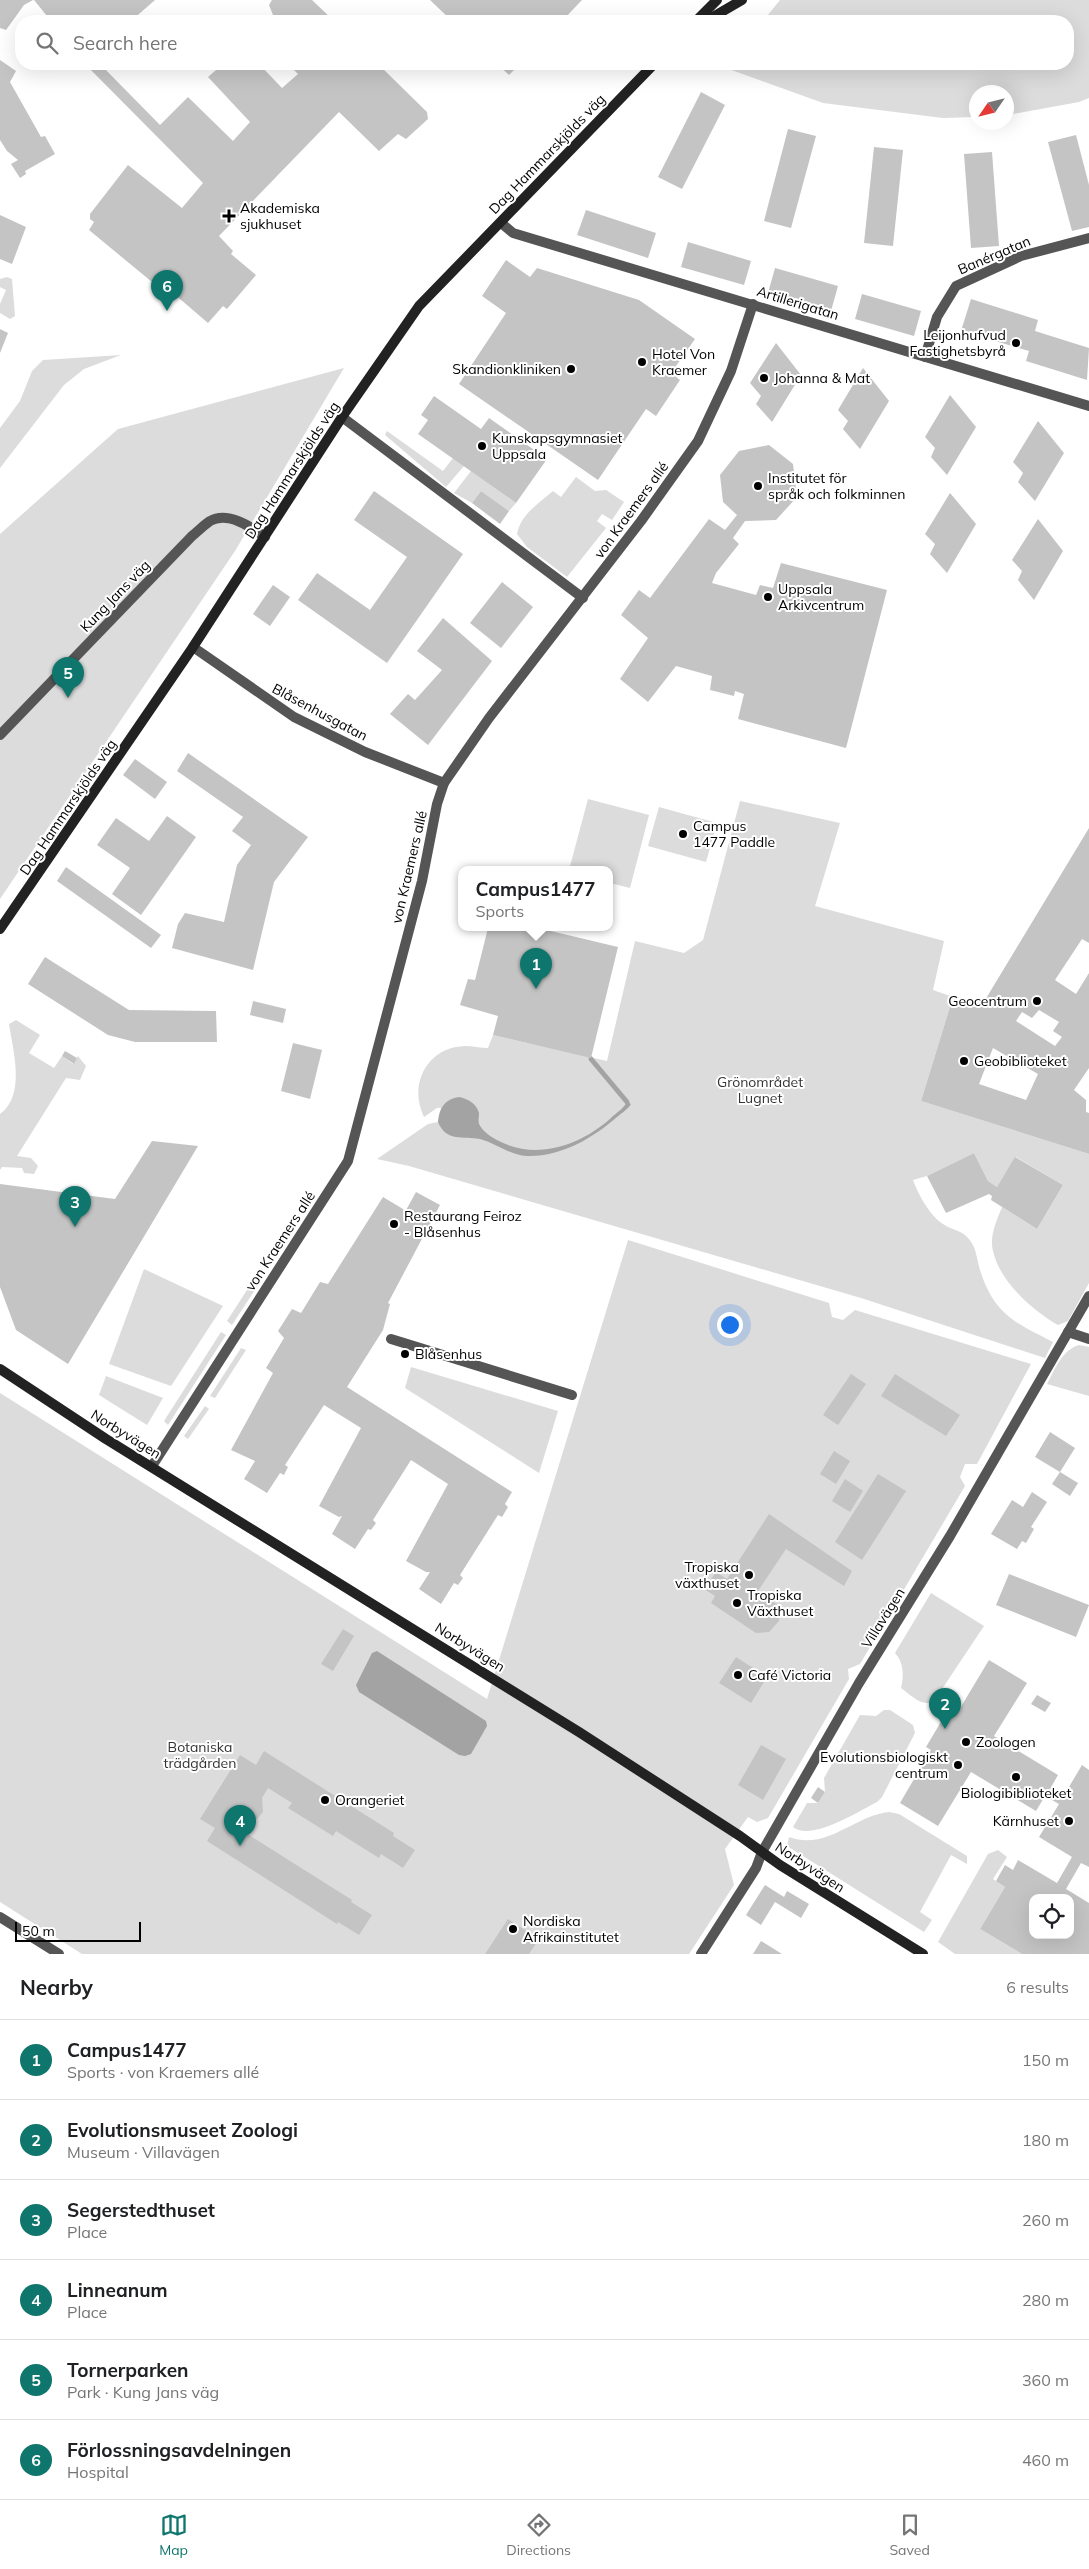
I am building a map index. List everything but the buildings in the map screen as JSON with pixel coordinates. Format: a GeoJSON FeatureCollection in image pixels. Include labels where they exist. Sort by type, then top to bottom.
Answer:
{"type":"FeatureCollection","features":[{"type":"Feature","properties":{"kind":"street"},"geometry":{"type":"LineString","coordinates":[[702,15],[718,0]]}},
{"type":"Feature","properties":{"kind":"street"},"geometry":{"type":"LineString","coordinates":[[716,15],[742,0]]}},
{"type":"Feature","properties":{"kind":"street","name":"Dag Hammarskjölds väg"},"geometry":{"type":"LineString","coordinates":[[0,929],[193,647],[342,417],[419,306],[500,223],[540,178],[648,70]]}},
{"type":"Feature","properties":{"kind":"street","name":"Artillerigatan"},"geometry":{"type":"LineString","coordinates":[[500,223],[513,234],[753,304],[1089,406]]}},
{"type":"Feature","properties":{"kind":"street","name":"Banérgatan"},"geometry":{"type":"LineString","coordinates":[[925,357],[937,317],[956,286],[1021,256],[1089,238]]}},
{"type":"Feature","properties":{"kind":"street","name":"von Kraemers allé"},"geometry":{"type":"LineString","coordinates":[[152,1466],[348,1161],[422,881],[437,804],[444,783],[489,718],[583,598],[698,441],[731,371],[753,304]]}},
{"type":"Feature","properties":{"kind":"street"},"geometry":{"type":"LineString","coordinates":[[342,417],[583,598]]}},
{"type":"Feature","properties":{"kind":"street","name":"Kung Jans väg"},"geometry":{"type":"LineString","coordinates":[[0,735],[192,536],[211,521],[224,517],[265,537]]}},
{"type":"Feature","properties":{"kind":"street","name":"Blåsenhusgatan"},"geometry":{"type":"LineString","coordinates":[[193,647],[294,717],[365,752],[444,783]]}},
{"type":"Feature","properties":{"kind":"street","name":"Villavägen"},"geometry":{"type":"LineString","coordinates":[[701,1954],[756,1868],[762,1852],[859,1683],[950,1536],[1089,1296]]}},
{"type":"Feature","properties":{"kind":"street"},"geometry":{"type":"LineString","coordinates":[[1068,1332],[1089,1339]]}},
{"type":"Feature","properties":{"kind":"street"},"geometry":{"type":"LineString","coordinates":[[391,1340],[572,1395]]}},
{"type":"Feature","properties":{"kind":"street","name":"Norbyvägen"},"geometry":{"type":"LineString","coordinates":[[0,1368],[152,1466],[571,1727],[922,1954]]}},
{"type":"Feature","properties":{"kind":"street"},"geometry":{"type":"LineString","coordinates":[[0,1917],[58,1954]]}},
{"type":"Feature","properties":{"kind":"green space"},"geometry":{"type":"Polygon","coordinates":[[[780,0],[1089,0],[1089,98],[1079,102],[1014,114],[1014,85],[969,85],[969,117],[943,118],[823,103],[732,70],[1074,70],[1074,15],[768,15],[780,0]]]}},
{"type":"Feature","properties":{"kind":"green space"},"geometry":{"type":"Polygon","coordinates":[[[7,277],[12,279],[15,316],[10,319],[0,313],[0,304],[6,290],[0,287],[0,279],[7,277]]]}},
{"type":"Feature","properties":{"kind":"green space"},"geometry":{"type":"Polygon","coordinates":[[[121,355],[84,369],[64,385],[0,468],[0,428],[20,401],[32,371],[43,360],[121,355]]]}},
{"type":"Feature","properties":{"kind":"green space"},"geometry":{"type":"Polygon","coordinates":[[[344,368],[235,551],[0,899],[0,534],[118,429],[344,368]]]}},
{"type":"Feature","properties":{"kind":"green space"},"geometry":{"type":"Polygon","coordinates":[[[387,431],[443,471],[453,458],[464,466],[446,487],[385,435],[387,431]]]}},
{"type":"Feature","properties":{"kind":"green space"},"geometry":{"type":"Polygon","coordinates":[[[471,471],[516,503],[509,511],[481,491],[472,503],[454,493],[471,471]]]}},
{"type":"Feature","properties":{"kind":"green space"},"geometry":{"type":"Polygon","coordinates":[[[576,477],[595,491],[606,490],[624,502],[612,520],[602,514],[597,521],[606,528],[567,577],[527,547],[517,534],[522,521],[531,510],[553,491],[561,497],[576,477]]]}},
{"type":"Feature","properties":{"kind":"green space"},"geometry":{"type":"Polygon","coordinates":[[[588,799],[649,815],[630,888],[613,884],[613,866],[570,866],[588,799]]]}},
{"type":"Feature","properties":{"kind":"green space","name":"Grönområdet Lugnet"},"geometry":{"type":"Polygon","coordinates":[[[740,801],[840,823],[815,906],[944,941],[933,990],[953,997],[921,1101],[1089,1154],[1089,1283],[1068,1321],[1058,1325],[1018,1294],[1002,1274],[993,1251],[992,1240],[994,1228],[1002,1207],[1037,1229],[1063,1185],[1016,1157],[997,1187],[988,1181],[974,1153],[927,1176],[913,1180],[921,1198],[934,1216],[946,1226],[964,1234],[970,1240],[976,1252],[986,1285],[999,1307],[1017,1322],[1053,1342],[1045,1358],[861,1298],[409,1166],[377,1159],[428,1124],[438,1122],[441,1108],[437,1108],[424,1117],[418,1093],[424,1070],[431,1060],[440,1053],[452,1048],[465,1046],[488,1048],[493,1035],[607,1061],[635,941],[684,953],[703,940],[740,801]]]}},
{"type":"Feature","properties":{"kind":"green space","name":"Campus 1477 Paddle"},"geometry":{"type":"Polygon","coordinates":[[[659,807],[717,823],[706,862],[648,846],[659,807]]]}},
{"type":"Feature","properties":{"kind":"green space"},"geometry":{"type":"Polygon","coordinates":[[[16,1020],[40,1035],[29,1053],[54,1068],[62,1056],[73,1064],[78,1056],[86,1066],[80,1080],[66,1078],[17,1156],[31,1158],[38,1166],[34,1174],[24,1173],[22,1168],[2,1167],[0,1170],[0,1114],[8,1106],[13,1096],[16,1072],[9,1024],[16,1020]]]}},
{"type":"Feature","properties":{"kind":"green space","name":"Botaniska trädgården"},"geometry":{"type":"Polygon","coordinates":[[[628,1240],[829,1303],[832,1317],[843,1320],[855,1310],[1031,1364],[977,1464],[965,1464],[960,1477],[965,1486],[860,1664],[848,1669],[849,1679],[768,1818],[757,1822],[748,1817],[725,1849],[734,1885],[689,1954],[82,1954],[0,1902],[0,1393],[487,1699],[628,1240]]]}},
{"type":"Feature","properties":{"kind":"green space"},"geometry":{"type":"Polygon","coordinates":[[[144,1269],[223,1306],[171,1386],[109,1364],[144,1269]]]}},
{"type":"Feature","properties":{"kind":"green space"},"geometry":{"type":"Polygon","coordinates":[[[258,1273],[262,1279],[232,1325],[227,1321],[258,1273]]]}},
{"type":"Feature","properties":{"kind":"green space"},"geometry":{"type":"Polygon","coordinates":[[[221,1332],[226,1335],[168,1425],[164,1421],[221,1332]]]}},
{"type":"Feature","properties":{"kind":"green space"},"geometry":{"type":"Polygon","coordinates":[[[1079,1345],[1089,1347],[1089,1396],[1047,1384],[1056,1366],[1068,1351],[1079,1345]]]}},
{"type":"Feature","properties":{"kind":"green space"},"geometry":{"type":"Polygon","coordinates":[[[241,1348],[246,1350],[215,1398],[210,1396],[241,1348]]]}},
{"type":"Feature","properties":{"kind":"green space"},"geometry":{"type":"Polygon","coordinates":[[[411,1367],[558,1411],[539,1473],[405,1388],[411,1367]]]}},
{"type":"Feature","properties":{"kind":"green space"},"geometry":{"type":"Polygon","coordinates":[[[106,1376],[163,1398],[147,1425],[99,1395],[106,1376]]]}},
{"type":"Feature","properties":{"kind":"green space"},"geometry":{"type":"Polygon","coordinates":[[[205,1406],[209,1409],[188,1439],[184,1436],[205,1406]]]}},
{"type":"Feature","properties":{"kind":"green space"},"geometry":{"type":"Polygon","coordinates":[[[931,1593],[984,1626],[934,1701],[925,1703],[917,1700],[901,1688],[903,1670],[895,1653],[931,1593]]]}},
{"type":"Feature","properties":{"kind":"green space"},"geometry":{"type":"Polygon","coordinates":[[[884,1710],[890,1710],[913,1725],[915,1733],[882,1797],[877,1802],[835,1824],[811,1831],[801,1831],[793,1827],[807,1803],[818,1803],[825,1792],[824,1778],[860,1715],[876,1716],[884,1710]]]}},
{"type":"Feature","properties":{"kind":"green space"},"geometry":{"type":"Polygon","coordinates":[[[889,1812],[899,1814],[967,1856],[967,1864],[951,1855],[920,1912],[932,1920],[924,1932],[787,1846],[789,1837],[816,1840],[876,1815],[889,1812]]]}},
{"type":"Feature","properties":{"kind":"green space"},"geometry":{"type":"Polygon","coordinates":[[[998,1850],[1007,1857],[993,1879],[1005,1887],[980,1929],[1022,1954],[955,1954],[938,1942],[988,1854],[998,1850]]]}},
{"type":"Feature","properties":{"kind":"shaded area"},"geometry":{"type":"Polygon","coordinates":[[[459,1097],[474,1104],[479,1113],[479,1124],[488,1134],[513,1147],[528,1150],[558,1147],[586,1136],[599,1128],[627,1102],[631,1104],[608,1125],[576,1145],[552,1153],[527,1156],[514,1153],[480,1139],[456,1137],[446,1133],[438,1122],[441,1108],[446,1102],[459,1097]]]}},
{"type":"Feature","properties":{"kind":"shaded area"},"geometry":{"type":"Polygon","coordinates":[[[377,1651],[486,1721],[487,1726],[471,1754],[459,1755],[359,1692],[356,1685],[372,1653],[377,1651]]]}},
{"type":"Feature","properties":{"kind":"waterway"},"geometry":{"type":"LineString","coordinates":[[591,1059],[627,1102]]}},
{"type":"Feature","properties":{"kind":"place","name":"Akademiska sjukhuset"},"geometry":{"type":"Point","coordinates":[229,216]}},
{"type":"Feature","properties":{"kind":"place","name":"Förlossningsavdelningen"},"geometry":{"type":"Point","coordinates":[167,311]}},
{"type":"Feature","properties":{"kind":"place","name":"Leijonhufvud Fastighetsbyrå"},"geometry":{"type":"Point","coordinates":[1016,343]}},
{"type":"Feature","properties":{"kind":"place","name":"Hotel Von Kraemer"},"geometry":{"type":"Point","coordinates":[642,362]}},
{"type":"Feature","properties":{"kind":"place","name":"Skandionkliniken"},"geometry":{"type":"Point","coordinates":[571,369]}},
{"type":"Feature","properties":{"kind":"place","name":"Johanna & Mat"},"geometry":{"type":"Point","coordinates":[764,378]}},
{"type":"Feature","properties":{"kind":"place","name":"Kunskapsgymnasiet Uppsala"},"geometry":{"type":"Point","coordinates":[482,446]}},
{"type":"Feature","properties":{"kind":"place","name":"Institutet för språk och folkminnen"},"geometry":{"type":"Point","coordinates":[758,486]}},
{"type":"Feature","properties":{"kind":"place","name":"Uppsala Arkivcentrum"},"geometry":{"type":"Point","coordinates":[768,597]}},
{"type":"Feature","properties":{"kind":"place","name":"Tornerparken"},"geometry":{"type":"Point","coordinates":[68,698]}},
{"type":"Feature","properties":{"kind":"place","name":"Campus 1477 Paddle"},"geometry":{"type":"Point","coordinates":[683,834]}},
{"type":"Feature","properties":{"kind":"place","name":"Campus1477"},"geometry":{"type":"Point","coordinates":[536,989]}},
{"type":"Feature","properties":{"kind":"place","name":"Geocentrum"},"geometry":{"type":"Point","coordinates":[1037,1001]}},
{"type":"Feature","properties":{"kind":"place","name":"Geobiblioteket"},"geometry":{"type":"Point","coordinates":[964,1061]}},
{"type":"Feature","properties":{"kind":"place","name":"Restaurang Feiroz - Blåsenhus"},"geometry":{"type":"Point","coordinates":[394,1224]}},
{"type":"Feature","properties":{"kind":"place","name":"Segerstedthuset"},"geometry":{"type":"Point","coordinates":[75,1227]}},
{"type":"Feature","properties":{"kind":"place","name":"Blåsenhus"},"geometry":{"type":"Point","coordinates":[405,1354]}},
{"type":"Feature","properties":{"kind":"place","name":"Tropiska växthuset"},"geometry":{"type":"Point","coordinates":[749,1575]}},
{"type":"Feature","properties":{"kind":"place","name":"Tropiska Växthuset"},"geometry":{"type":"Point","coordinates":[737,1603]}},
{"type":"Feature","properties":{"kind":"place","name":"Café Victoria"},"geometry":{"type":"Point","coordinates":[738,1675]}},
{"type":"Feature","properties":{"kind":"place","name":"Evolutionsmuseet Zoologi"},"geometry":{"type":"Point","coordinates":[945,1729]}},
{"type":"Feature","properties":{"kind":"place","name":"Zoologen"},"geometry":{"type":"Point","coordinates":[966,1742]}},
{"type":"Feature","properties":{"kind":"place","name":"Evolutionsbiologiskt centrum"},"geometry":{"type":"Point","coordinates":[958,1765]}},
{"type":"Feature","properties":{"kind":"place","name":"Biologibiblioteket"},"geometry":{"type":"Point","coordinates":[1016,1777]}},
{"type":"Feature","properties":{"kind":"place","name":"Orangeriet"},"geometry":{"type":"Point","coordinates":[325,1800]}},
{"type":"Feature","properties":{"kind":"place","name":"Kärnhuset"},"geometry":{"type":"Point","coordinates":[1069,1821]}},
{"type":"Feature","properties":{"kind":"place","name":"Linneanum"},"geometry":{"type":"Point","coordinates":[240,1846]}},
{"type":"Feature","properties":{"kind":"place","name":"Nordiska Afrikainstitutet"},"geometry":{"type":"Point","coordinates":[513,1929]}}]}
